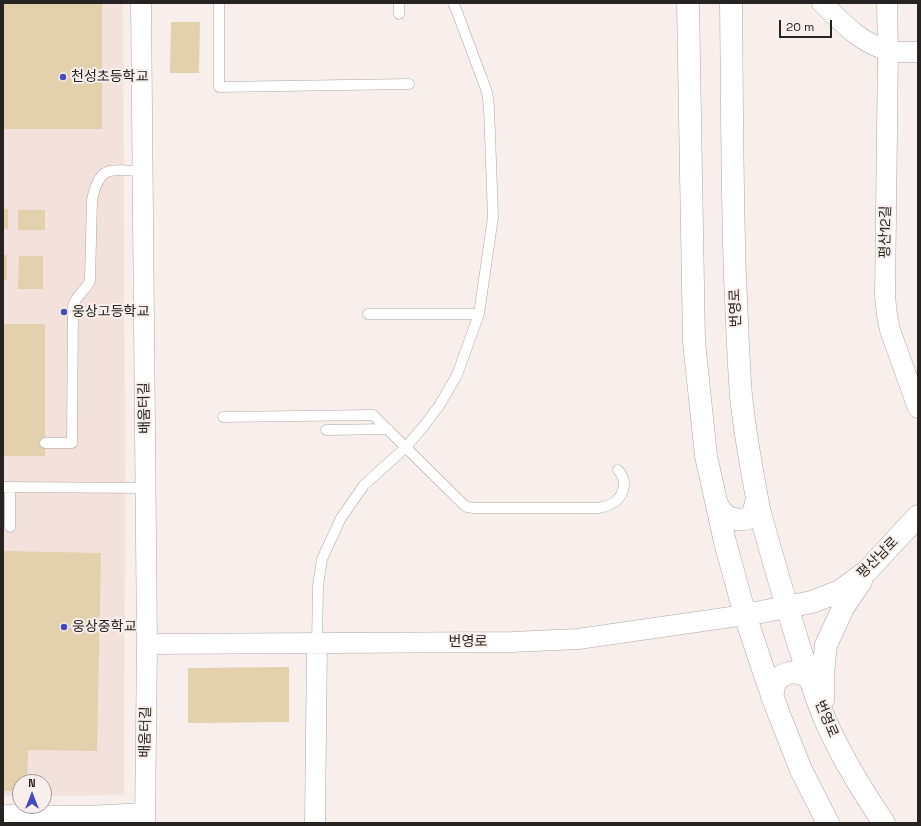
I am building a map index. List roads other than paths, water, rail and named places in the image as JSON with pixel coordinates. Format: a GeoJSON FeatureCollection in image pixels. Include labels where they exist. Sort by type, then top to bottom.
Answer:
{"type":"FeatureCollection","features":[{"type":"Feature","properties":{"kind":"main road"},"geometry":{"type":"LineString","coordinates":[[688,3],[694,342],[706,456],[725,542],[745,615],[772,697],[800,770],[828,823]]}},
{"type":"Feature","properties":{"kind":"main road","name":"번영로"},"geometry":{"type":"LineString","coordinates":[[731,3],[737,336],[741,396],[757,499],[787,607],[823,715],[840,751],[884,823]]}},
{"type":"Feature","properties":{"kind":"main road"},"geometry":{"type":"LineString","coordinates":[[717,504],[723,514],[732,519],[741,520],[749,518],[754,513],[757,499]]}},
{"type":"Feature","properties":{"kind":"main road","name":"평산남로"},"geometry":{"type":"LineString","coordinates":[[787,607],[812,602],[840,591],[868,571],[918,516]]}},
{"type":"Feature","properties":{"kind":"main road"},"geometry":{"type":"LineString","coordinates":[[823,715],[823,673],[826,645],[843,608],[868,571]]}},
{"type":"Feature","properties":{"kind":"main road","name":"번영로"},"geometry":{"type":"LineString","coordinates":[[745,615],[787,607]]}},
{"type":"Feature","properties":{"kind":"main road"},"geometry":{"type":"LineString","coordinates":[[772,697],[775,683],[779,677],[785,674],[794,672],[802,674],[810,679]]}},
{"type":"Feature","properties":{"kind":"street","name":"배움터길"},"geometry":{"type":"LineString","coordinates":[[3,815],[145,818],[147,644],[141,3]]}},
{"type":"Feature","properties":{"kind":"street"},"geometry":{"type":"LineString","coordinates":[[822,3],[850,29],[868,42],[888,50],[918,52]]}},
{"type":"Feature","properties":{"kind":"street","name":"평산12길"},"geometry":{"type":"LineString","coordinates":[[887,3],[888,50],[885,296],[890,330],[918,408]]}},
{"type":"Feature","properties":{"kind":"street","name":"번영로"},"geometry":{"type":"LineString","coordinates":[[147,644],[512,642],[578,639],[745,615]]}},
{"type":"Feature","properties":{"kind":"street"},"geometry":{"type":"LineString","coordinates":[[315,823],[317,643]]}},
{"type":"Feature","properties":{"kind":"lane"},"geometry":{"type":"LineString","coordinates":[[219,3],[219,87],[409,84]]}},
{"type":"Feature","properties":{"kind":"lane"},"geometry":{"type":"LineString","coordinates":[[399,3],[399,14]]}},
{"type":"Feature","properties":{"kind":"lane"},"geometry":{"type":"LineString","coordinates":[[317,643],[318,586],[322,559],[341,518],[364,485],[406,447],[439,406],[457,375],[479,314],[493,217],[490,107],[487,92],[453,3]]}},
{"type":"Feature","properties":{"kind":"lane"},"geometry":{"type":"LineString","coordinates":[[45,443],[72,443],[73,306],[74,301],[89,285],[90,280],[92,200],[97,183],[104,174],[109,171],[142,171]]}},
{"type":"Feature","properties":{"kind":"lane"},"geometry":{"type":"LineString","coordinates":[[368,314],[479,314]]}},
{"type":"Feature","properties":{"kind":"lane"},"geometry":{"type":"LineString","coordinates":[[223,417],[373,414],[467,508],[598,508],[607,506],[616,501],[622,494],[624,486],[623,478],[618,470]]}},
{"type":"Feature","properties":{"kind":"lane"},"geometry":{"type":"LineString","coordinates":[[326,430],[388,429]]}},
{"type":"Feature","properties":{"kind":"lane"},"geometry":{"type":"LineString","coordinates":[[10,527],[7,487],[146,488]]}},
{"type":"Feature","properties":{"kind":"place","name":"천성초등학교"},"geometry":{"type":"Point","coordinates":[63,77]}},
{"type":"Feature","properties":{"kind":"place","name":"웅상고등학교"},"geometry":{"type":"Point","coordinates":[64,312]}},
{"type":"Feature","properties":{"kind":"place","name":"웅상중학교"},"geometry":{"type":"Point","coordinates":[64,627]}}]}
